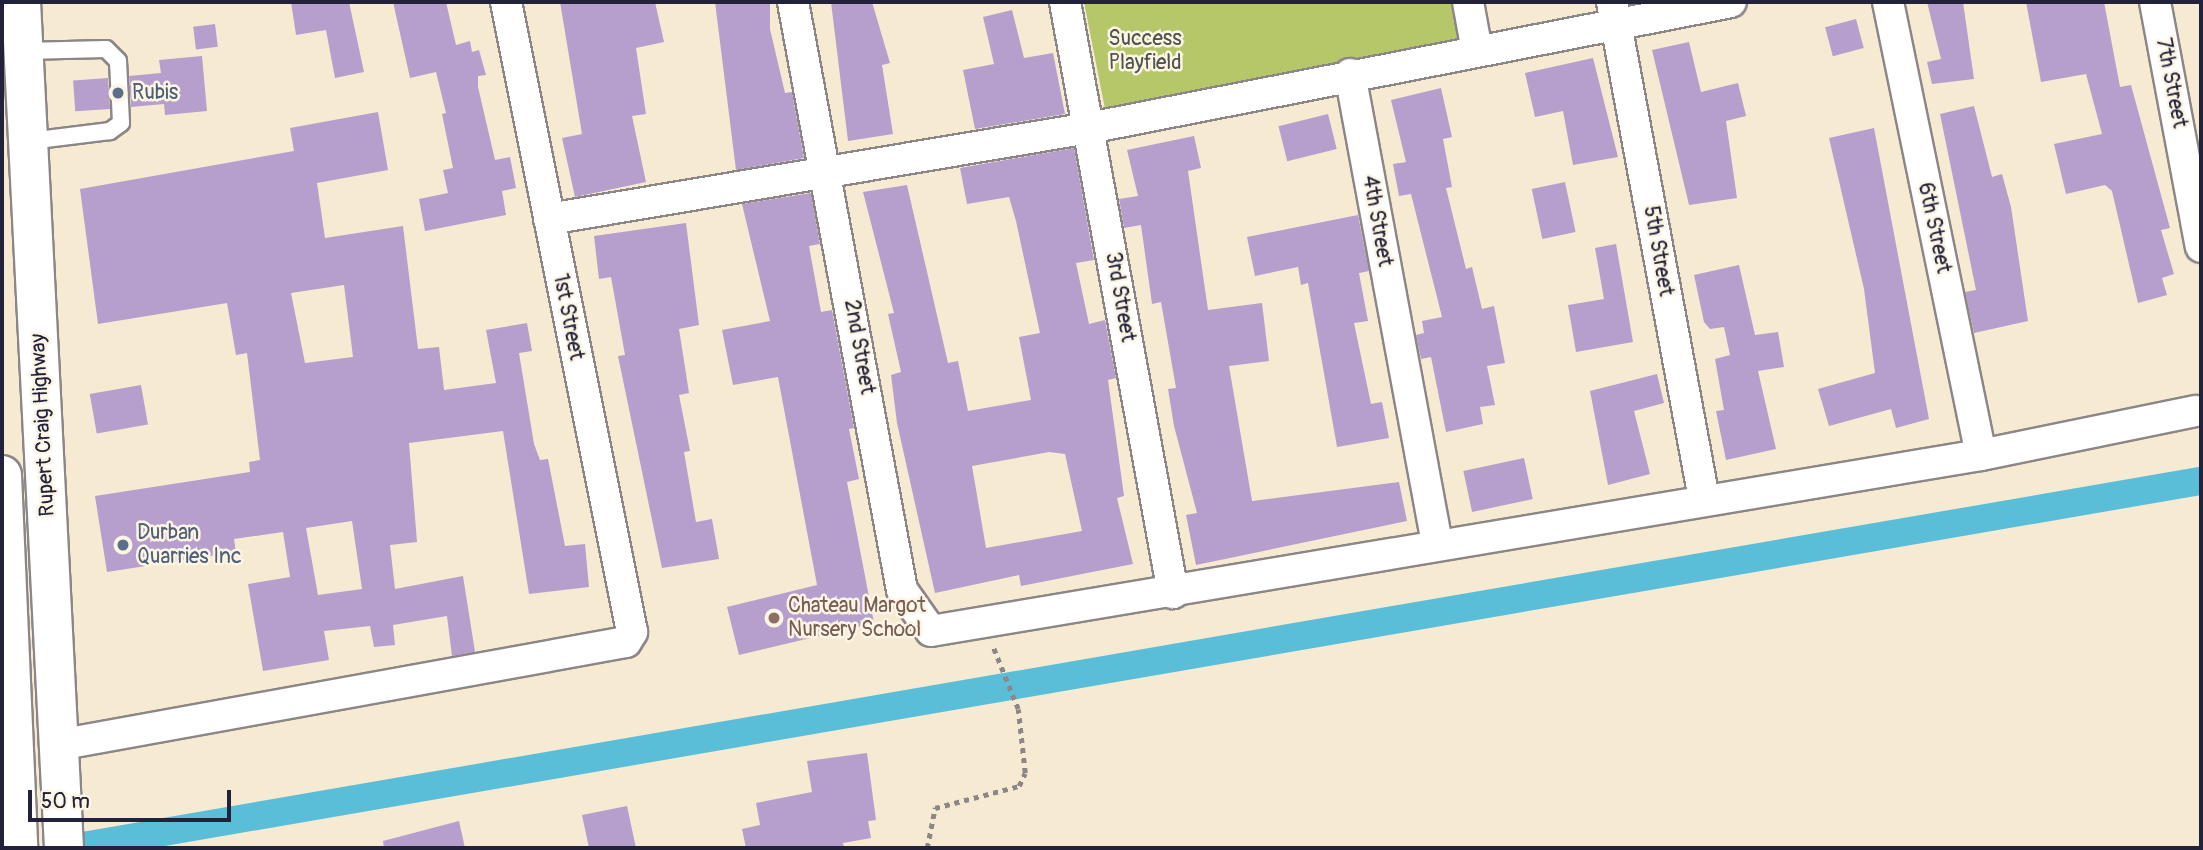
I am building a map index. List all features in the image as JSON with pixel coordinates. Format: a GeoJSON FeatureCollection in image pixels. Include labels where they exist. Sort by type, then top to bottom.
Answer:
{"type":"FeatureCollection","features":[{"type":"Feature","properties":{"kind":"main road","name":"Rupert Craig Highway"},"geometry":{"type":"LineString","coordinates":[[21,2],[64,833]]}},
{"type":"Feature","properties":{"kind":"main road","name":"Rupert Craig Highway"},"geometry":{"type":"LineString","coordinates":[[2,475],[18,838]]}},
{"type":"Feature","properties":{"kind":"street","name":"1st Street"},"geometry":{"type":"LineString","coordinates":[[58,745],[614,647],[632,632],[506,2]]}},
{"type":"Feature","properties":{"kind":"street","name":"2nd Street"},"geometry":{"type":"LineString","coordinates":[[793,2],[829,174],[902,590],[932,631],[984,625],[1173,593]]}},
{"type":"Feature","properties":{"kind":"street","name":"3rd Street"},"geometry":{"type":"LineString","coordinates":[[1065,2],[1173,593]]}},
{"type":"Feature","properties":{"kind":"street"},"geometry":{"type":"LineString","coordinates":[[1468,2],[1477,51]]}},
{"type":"Feature","properties":{"kind":"street"},"geometry":{"type":"LineString","coordinates":[[548,219],[829,174],[1089,128],[1350,74],[1477,51],[1614,13],[1731,2]]}},
{"type":"Feature","properties":{"kind":"street","name":"6th Street"},"geometry":{"type":"LineString","coordinates":[[1888,2],[1981,455]]}},
{"type":"Feature","properties":{"kind":"street","name":"7th Street"},"geometry":{"type":"LineString","coordinates":[[2155,2],[2201,247]]}},
{"type":"Feature","properties":{"kind":"street","name":"5th Street"},"geometry":{"type":"LineString","coordinates":[[1614,13],[1704,499]]}},
{"type":"Feature","properties":{"kind":"street","name":"4th Street"},"geometry":{"type":"LineString","coordinates":[[1350,74],[1437,544]]}},
{"type":"Feature","properties":{"kind":"street"},"geometry":{"type":"LineString","coordinates":[[1173,593],[1437,544],[1981,455],[2196,411]]}},
{"type":"Feature","properties":{"kind":"lane"},"geometry":{"type":"LineString","coordinates":[[24,51],[106,49],[118,61],[121,122],[110,131],[30,141]]}},
{"type":"Feature","properties":{"kind":"path"},"geometry":{"type":"LineString","coordinates":[[927,848],[935,808],[1019,786],[1026,753],[1018,709],[1007,676]]}},
{"type":"Feature","properties":{"kind":"green space","name":"Success Playfield"},"geometry":{"type":"Polygon","coordinates":[[[1084,2],[1456,2],[1463,39],[1105,109],[1084,2]]]}},
{"type":"Feature","properties":{"kind":"building"},"geometry":{"type":"Polygon","coordinates":[[[291,2],[349,2],[364,72],[335,78],[326,30],[296,35],[291,2]]]}},
{"type":"Feature","properties":{"kind":"building"},"geometry":{"type":"Polygon","coordinates":[[[393,2],[446,2],[456,45],[470,41],[472,52],[479,50],[486,75],[478,76],[478,87],[495,160],[510,157],[516,188],[502,191],[506,215],[425,231],[419,199],[448,193],[443,170],[453,168],[442,114],[446,113],[436,72],[410,78],[393,2]]]}},
{"type":"Feature","properties":{"kind":"building"},"geometry":{"type":"Polygon","coordinates":[[[560,2],[655,2],[664,42],[636,48],[646,114],[632,116],[646,182],[575,197],[562,138],[582,134],[560,2]]]}},
{"type":"Feature","properties":{"kind":"building"},"geometry":{"type":"Polygon","coordinates":[[[715,2],[770,2],[770,29],[785,93],[792,92],[804,158],[736,170],[715,2]]]}},
{"type":"Feature","properties":{"kind":"building"},"geometry":{"type":"Polygon","coordinates":[[[831,2],[872,2],[890,63],[882,65],[893,134],[848,141],[831,2]]]}},
{"type":"Feature","properties":{"kind":"building"},"geometry":{"type":"Polygon","coordinates":[[[1927,2],[1963,2],[1974,79],[1932,84],[1927,62],[1941,59],[1927,2]]]}},
{"type":"Feature","properties":{"kind":"building"},"geometry":{"type":"Polygon","coordinates":[[[2026,2],[2104,2],[2120,87],[2131,85],[2170,228],[2161,230],[2174,274],[2162,278],[2167,295],[2138,303],[2112,191],[2105,185],[2066,194],[2054,144],[2102,134],[2086,74],[2041,82],[2026,2]]]}},
{"type":"Feature","properties":{"kind":"building"},"geometry":{"type":"Polygon","coordinates":[[[1012,10],[1024,58],[1053,53],[1065,114],[975,129],[963,70],[994,64],[983,17],[1012,10]]]}},
{"type":"Feature","properties":{"kind":"building"},"geometry":{"type":"Polygon","coordinates":[[[1856,19],[1864,48],[1833,56],[1825,27],[1856,19]]]}},
{"type":"Feature","properties":{"kind":"building"},"geometry":{"type":"Polygon","coordinates":[[[215,24],[218,47],[196,50],[193,27],[215,24]]]}},
{"type":"Feature","properties":{"kind":"building"},"geometry":{"type":"Polygon","coordinates":[[[1689,42],[1701,92],[1738,83],[1746,116],[1726,121],[1737,198],[1689,205],[1652,50],[1689,42]]]}},
{"type":"Feature","properties":{"kind":"building"},"geometry":{"type":"Polygon","coordinates":[[[202,56],[207,111],[165,115],[164,104],[131,107],[129,76],[161,73],[159,60],[202,56]]]}},
{"type":"Feature","properties":{"kind":"building"},"geometry":{"type":"Polygon","coordinates":[[[1593,58],[1618,157],[1573,165],[1563,111],[1535,117],[1525,73],[1593,58]]]}},
{"type":"Feature","properties":{"kind":"building"},"geometry":{"type":"Polygon","coordinates":[[[108,78],[110,109],[75,111],[73,80],[108,78]]]}},
{"type":"Feature","properties":{"kind":"building"},"geometry":{"type":"Polygon","coordinates":[[[1441,88],[1452,137],[1443,139],[1452,187],[1446,188],[1466,269],[1472,267],[1482,309],[1494,306],[1505,363],[1487,366],[1495,405],[1480,407],[1483,424],[1446,432],[1431,357],[1421,359],[1416,335],[1424,333],[1422,321],[1442,317],[1411,194],[1399,196],[1393,164],[1406,162],[1391,100],[1441,88]]]}},
{"type":"Feature","properties":{"kind":"building"},"geometry":{"type":"Polygon","coordinates":[[[1974,106],[1992,177],[2002,174],[2011,207],[2028,321],[1974,333],[1965,292],[1976,290],[1940,114],[1974,106]]]}},
{"type":"Feature","properties":{"kind":"building"},"geometry":{"type":"Polygon","coordinates":[[[378,112],[388,170],[317,183],[325,238],[403,226],[418,349],[439,347],[444,390],[496,383],[486,330],[527,323],[532,351],[519,353],[534,444],[540,460],[548,459],[565,546],[585,544],[589,587],[529,594],[503,431],[409,443],[417,542],[390,545],[395,589],[463,576],[475,652],[452,656],[447,616],[393,625],[395,645],[374,647],[370,626],[324,631],[329,660],[263,671],[248,584],[290,577],[283,532],[234,539],[236,552],[107,572],[95,496],[250,472],[249,462],[260,460],[247,353],[236,355],[227,303],[98,324],[80,189],[294,151],[290,128],[378,112]],[[344,285],[291,293],[305,363],[353,357],[344,285]],[[352,521],[306,528],[318,595],[362,589],[352,521]]]}},
{"type":"Feature","properties":{"kind":"building"},"geometry":{"type":"Polygon","coordinates":[[[1328,114],[1337,149],[1287,161],[1279,126],[1328,114]]]}},
{"type":"Feature","properties":{"kind":"building"},"geometry":{"type":"Polygon","coordinates":[[[1874,128],[1929,419],[1896,428],[1891,409],[1829,426],[1818,389],[1875,373],[1864,289],[1829,138],[1874,128]]]}},
{"type":"Feature","properties":{"kind":"building"},"geometry":{"type":"Polygon","coordinates":[[[1194,136],[1201,168],[1188,171],[1208,310],[1262,303],[1269,361],[1229,366],[1252,501],[1399,482],[1407,521],[1196,565],[1186,515],[1197,513],[1174,426],[1168,389],[1176,388],[1161,302],[1152,304],[1141,225],[1124,228],[1119,199],[1138,196],[1127,150],[1194,136]]]}},
{"type":"Feature","properties":{"kind":"building"},"geometry":{"type":"Polygon","coordinates":[[[1074,148],[1094,260],[1076,263],[1089,324],[1105,320],[1116,378],[1108,380],[1124,496],[1117,498],[1133,564],[1021,586],[1019,575],[935,593],[897,423],[891,375],[901,372],[888,314],[894,313],[863,192],[907,185],[948,363],[958,361],[968,411],[1031,400],[1019,337],[1040,333],[1009,197],[967,204],[960,168],[1074,148]],[[1049,452],[972,466],[986,548],[1082,531],[1065,454],[1049,452]]]}},
{"type":"Feature","properties":{"kind":"building"},"geometry":{"type":"Polygon","coordinates":[[[1565,182],[1576,232],[1542,239],[1532,189],[1565,182]]]}},
{"type":"Feature","properties":{"kind":"building"},"geometry":{"type":"Polygon","coordinates":[[[811,193],[820,244],[809,246],[821,312],[832,310],[854,428],[849,429],[859,479],[847,482],[874,623],[739,655],[727,607],[817,585],[778,377],[733,385],[722,330],[770,321],[742,204],[811,193]]]}},
{"type":"Feature","properties":{"kind":"building"},"geometry":{"type":"Polygon","coordinates":[[[1358,215],[1369,271],[1359,273],[1368,321],[1354,323],[1371,404],[1382,402],[1389,438],[1337,447],[1308,283],[1301,285],[1298,267],[1255,276],[1247,237],[1358,215]]]}},
{"type":"Feature","properties":{"kind":"building"},"geometry":{"type":"Polygon","coordinates":[[[686,223],[699,325],[679,329],[689,393],[679,395],[690,451],[684,452],[696,522],[712,519],[719,559],[662,568],[618,356],[625,355],[611,277],[599,279],[594,236],[686,223]]]}},
{"type":"Feature","properties":{"kind":"building"},"geometry":{"type":"Polygon","coordinates":[[[1616,244],[1633,342],[1576,352],[1568,305],[1604,299],[1595,248],[1616,244]]]}},
{"type":"Feature","properties":{"kind":"building"},"geometry":{"type":"Polygon","coordinates":[[[1739,265],[1755,335],[1778,332],[1784,367],[1758,371],[1776,449],[1726,460],[1716,411],[1724,410],[1715,359],[1730,355],[1724,327],[1710,329],[1704,322],[1694,275],[1739,265]]]}},
{"type":"Feature","properties":{"kind":"building"},"geometry":{"type":"Polygon","coordinates":[[[1657,374],[1664,403],[1634,411],[1650,474],[1608,485],[1590,391],[1657,374]]]}},
{"type":"Feature","properties":{"kind":"building"},"geometry":{"type":"Polygon","coordinates":[[[141,385],[148,424],[97,433],[90,394],[141,385]]]}},
{"type":"Feature","properties":{"kind":"building"},"geometry":{"type":"Polygon","coordinates":[[[1524,458],[1533,499],[1472,512],[1463,471],[1524,458]]]}},
{"type":"Feature","properties":{"kind":"building"},"geometry":{"type":"Polygon","coordinates":[[[867,753],[876,820],[868,821],[871,838],[843,843],[844,848],[746,848],[742,829],[760,825],[756,803],[812,792],[807,761],[867,753]]]}},
{"type":"Feature","properties":{"kind":"building"},"geometry":{"type":"Polygon","coordinates":[[[627,806],[636,848],[589,848],[582,815],[627,806]]]}},
{"type":"Feature","properties":{"kind":"building"},"geometry":{"type":"Polygon","coordinates":[[[459,821],[465,848],[384,848],[383,841],[459,821]]]}},
{"type":"Feature","properties":{"kind":"waterway"},"geometry":{"type":"LineString","coordinates":[[71,848],[2201,481]]}},
{"type":"Feature","properties":{"kind":"place","name":"Rubis"},"geometry":{"type":"Point","coordinates":[118,93]}},
{"type":"Feature","properties":{"kind":"place","name":"Durban Quarries Inc"},"geometry":{"type":"Point","coordinates":[123,545]}},
{"type":"Feature","properties":{"kind":"place","name":"Chateau Margot Nursery School"},"geometry":{"type":"Point","coordinates":[774,618]}}]}
